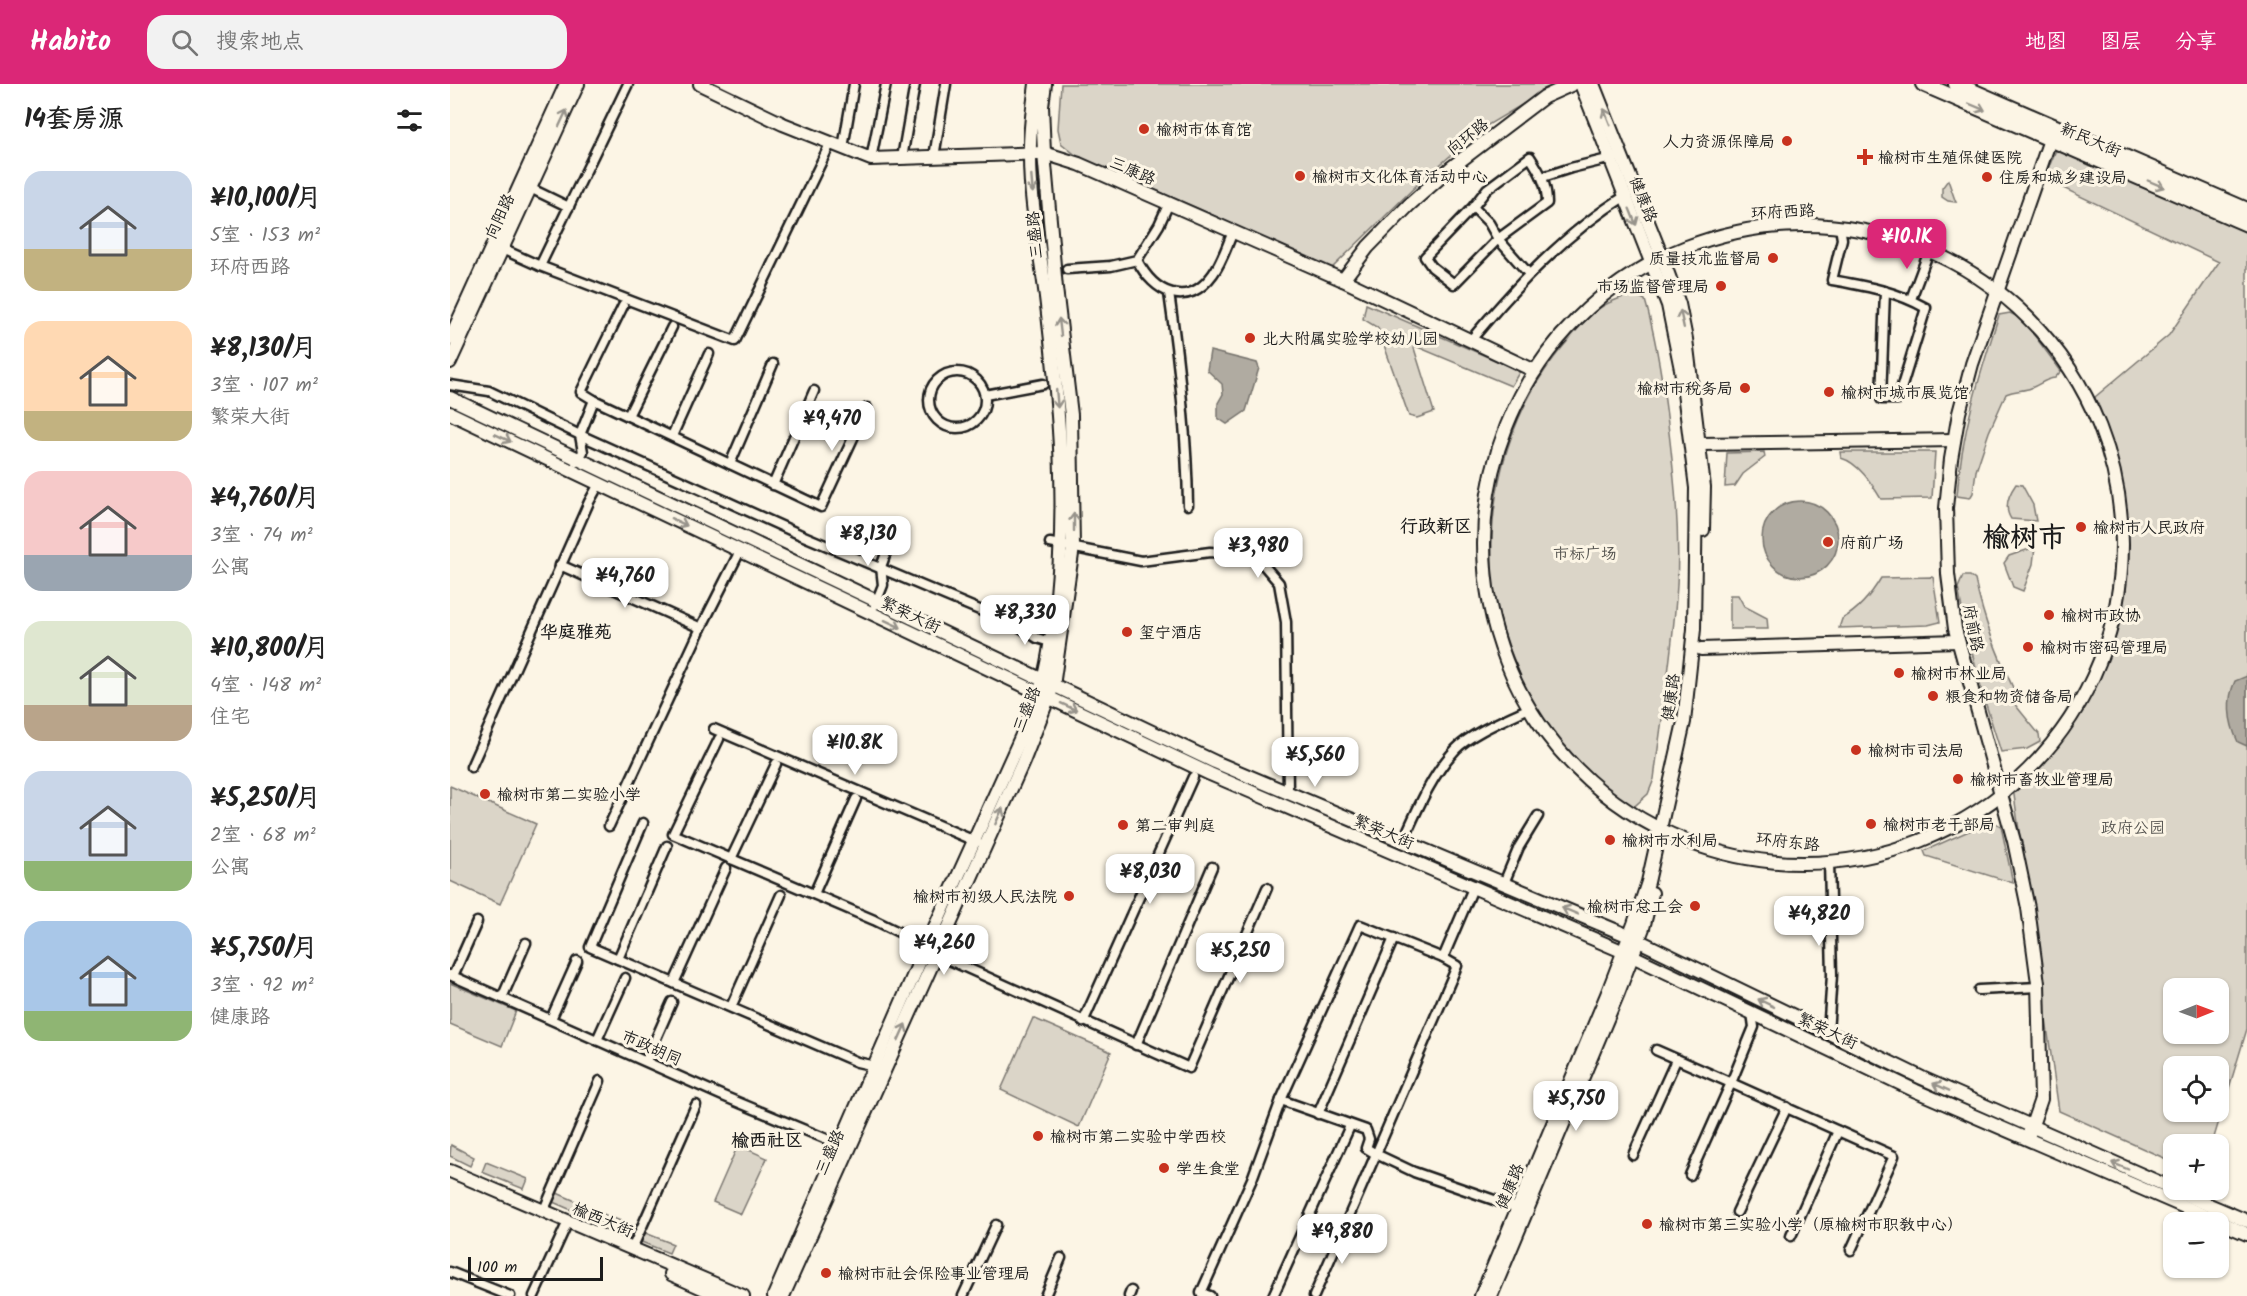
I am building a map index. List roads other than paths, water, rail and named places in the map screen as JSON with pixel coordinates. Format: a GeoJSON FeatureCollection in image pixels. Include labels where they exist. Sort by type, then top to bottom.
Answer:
{"type":"FeatureCollection","features":[{"type":"Feature","properties":{"kind":"main road","name":"向阳路"},"geometry":{"type":"LineString","coordinates":[[450,339],[566,84]]}},
{"type":"Feature","properties":{"kind":"main road","name":"向阳路"},"geometry":{"type":"LineString","coordinates":[[450,362],[578,84]]}},
{"type":"Feature","properties":{"kind":"main road","name":"三康路"},"geometry":{"type":"LineString","coordinates":[[700,84],[783,124],[871,159],[1044,153],[1079,164],[1343,280],[1535,371]]}},
{"type":"Feature","properties":{"kind":"main road"},"geometry":{"type":"LineString","coordinates":[[1036,84],[1030,153],[1035,218],[1059,421],[1062,544]]}},
{"type":"Feature","properties":{"kind":"main road","name":"三盛路"},"geometry":{"type":"LineString","coordinates":[[774,1296],[875,1066],[980,843],[1045,696],[1048,683],[1062,544],[1071,414],[1056,288],[1044,153],[1042,106],[1045,84]]}},
{"type":"Feature","properties":{"kind":"main road","name":"向环路"},"geometry":{"type":"LineString","coordinates":[[1343,280],[1368,248],[1408,205],[1452,167],[1544,97],[1574,84]]}},
{"type":"Feature","properties":{"kind":"main road","name":"健康路"},"geometry":{"type":"LineString","coordinates":[[1581,84],[1616,157]]}},
{"type":"Feature","properties":{"kind":"main road","name":"健康路"},"geometry":{"type":"LineString","coordinates":[[1491,1296],[1634,939],[1691,721],[1701,649],[1704,487],[1686,339],[1678,304],[1657,260],[1616,157],[1593,84]]}},
{"type":"Feature","properties":{"kind":"main road","name":"新民大街"},"geometry":{"type":"LineString","coordinates":[[1923,84],[2247,210]]}},
{"type":"Feature","properties":{"kind":"main road","name":"新民大街"},"geometry":{"type":"LineString","coordinates":[[1956,84],[2052,133],[2247,224]]}},
{"type":"Feature","properties":{"kind":"main road","name":"府前路"},"geometry":{"type":"LineString","coordinates":[[2026,1140],[2041,1099],[2038,987],[2028,908],[2003,796],[1958,641],[1952,607],[1946,538],[1946,508],[1954,440],[1972,364],[2052,133]]}},
{"type":"Feature","properties":{"kind":"main road","name":"环府西路"},"geometry":{"type":"LineString","coordinates":[[1484,530],[1488,490],[1497,452],[1511,414],[1549,351],[1581,314],[1622,281],[1657,260],[1703,240],[1746,230],[1791,225],[1840,227],[1879,233],[1929,251],[1961,266],[1998,291],[2031,320],[2060,354],[2084,392],[2103,433],[2120,505],[2122,564]]}},
{"type":"Feature","properties":{"kind":"main road","name":"健康路"},"geometry":{"type":"LineString","coordinates":[[1657,260],[1681,369],[1696,488],[1694,629],[1690,681],[1663,833]]}},
{"type":"Feature","properties":{"kind":"main road","name":"繁荣大街"},"geometry":{"type":"LineString","coordinates":[[450,398],[1215,762],[1634,939],[1922,1078],[2163,1184]]}},
{"type":"Feature","properties":{"kind":"main road","name":"繁荣大街"},"geometry":{"type":"LineString","coordinates":[[450,413],[1209,774],[1628,954],[1906,1086],[2247,1234]]}},
{"type":"Feature","properties":{"kind":"main road"},"geometry":{"type":"LineString","coordinates":[[1700,444],[1954,440]]}},
{"type":"Feature","properties":{"kind":"main road","name":"环府东路"},"geometry":{"type":"LineString","coordinates":[[1484,530],[1484,570],[1490,610],[1500,649],[1528,708],[1559,753],[1587,782],[1618,807],[1663,833],[1686,843],[1829,862],[1865,857],[1919,841],[1971,817],[2003,796],[2036,766],[2064,731],[2087,693],[2105,652],[2117,609],[2122,564]]}},
{"type":"Feature","properties":{"kind":"main road","name":"三盛路"},"geometry":{"type":"LineString","coordinates":[[1048,683],[1050,642],[1062,544]]}},
{"type":"Feature","properties":{"kind":"main road"},"geometry":{"type":"LineString","coordinates":[[1701,649],[1958,641]]}},
{"type":"Feature","properties":{"kind":"main road","name":"三盛路"},"geometry":{"type":"LineString","coordinates":[[783,1296],[930,950]]}},
{"type":"Feature","properties":{"kind":"main road","name":"健康路"},"geometry":{"type":"LineString","coordinates":[[1481,1296],[1628,954]]}},
{"type":"Feature","properties":{"kind":"main road","name":"榆西大街"},"geometry":{"type":"LineString","coordinates":[[450,1171],[743,1296]]}},
{"type":"Feature","properties":{"kind":"main road","name":"榆西大街"},"geometry":{"type":"LineString","coordinates":[[450,1177],[720,1296]]}},
{"type":"Feature","properties":{"kind":"main road","name":"繁荣大街"},"geometry":{"type":"LineString","coordinates":[[2199,1200],[2247,1221]]}},
{"type":"Feature","properties":{"kind":"street"},"geometry":{"type":"LineString","coordinates":[[540,266],[628,84]]}},
{"type":"Feature","properties":{"kind":"street"},"geometry":{"type":"LineString","coordinates":[[843,148],[854,84]]}},
{"type":"Feature","properties":{"kind":"street"},"geometry":{"type":"LineString","coordinates":[[871,159],[886,84]]}},
{"type":"Feature","properties":{"kind":"street"},"geometry":{"type":"LineString","coordinates":[[902,158],[915,84]]}},
{"type":"Feature","properties":{"kind":"street"},"geometry":{"type":"LineString","coordinates":[[934,157],[946,84]]}},
{"type":"Feature","properties":{"kind":"street"},"geometry":{"type":"LineString","coordinates":[[502,249],[540,266],[735,341],[830,144]]}},
{"type":"Feature","properties":{"kind":"street"},"geometry":{"type":"LineString","coordinates":[[1530,157],[1543,177],[1547,202],[1498,239],[1454,284],[1432,267],[1425,257],[1487,189],[1530,157]]}},
{"type":"Feature","properties":{"kind":"street"},"geometry":{"type":"LineString","coordinates":[[1543,177],[1616,157]]}},
{"type":"Feature","properties":{"kind":"street"},"geometry":{"type":"LineString","coordinates":[[530,188],[569,207]]}},
{"type":"Feature","properties":{"kind":"street"},"geometry":{"type":"LineString","coordinates":[[1470,341],[1529,274],[1581,229],[1630,193]]}},
{"type":"Feature","properties":{"kind":"street"},"geometry":{"type":"LineString","coordinates":[[1067,269],[1111,266],[1137,260],[1159,225],[1169,203]]}},
{"type":"Feature","properties":{"kind":"street"},"geometry":{"type":"LineString","coordinates":[[1473,207],[1489,223],[1498,239],[1529,274]]}},
{"type":"Feature","properties":{"kind":"street"},"geometry":{"type":"LineString","coordinates":[[1840,227],[1842,239],[1832,280],[1885,291],[1911,299],[1926,308],[1898,399],[1881,399],[1885,291]]}},
{"type":"Feature","properties":{"kind":"street"},"geometry":{"type":"LineString","coordinates":[[1137,260],[1145,275],[1158,288],[1169,293],[1194,292],[1213,274],[1233,232]]}},
{"type":"Feature","properties":{"kind":"street"},"geometry":{"type":"LineString","coordinates":[[1911,299],[1929,251]]}},
{"type":"Feature","properties":{"kind":"street"},"geometry":{"type":"LineString","coordinates":[[1169,293],[1186,438],[1188,505]]}},
{"type":"Feature","properties":{"kind":"street"},"geometry":{"type":"LineString","coordinates":[[623,306],[581,392],[821,507],[867,408]]}},
{"type":"Feature","properties":{"kind":"street"},"geometry":{"type":"LineString","coordinates":[[628,416],[672,327]]}},
{"type":"Feature","properties":{"kind":"street"},"geometry":{"type":"LineString","coordinates":[[672,436],[710,354]]}},
{"type":"Feature","properties":{"kind":"street"},"geometry":{"type":"LineString","coordinates":[[730,464],[773,364]]}},
{"type":"Feature","properties":{"kind":"street"},"geometry":{"type":"LineString","coordinates":[[951,372],[969,374],[976,379],[985,395],[985,405],[981,414],[975,422],[966,427],[957,428],[939,422],[929,406],[933,385],[943,375],[951,372]]}},
{"type":"Feature","properties":{"kind":"street"},"geometry":{"type":"LineString","coordinates":[[985,395],[1043,384]]}},
{"type":"Feature","properties":{"kind":"street"},"geometry":{"type":"LineString","coordinates":[[450,385],[489,391],[580,435],[799,534],[1014,622],[1037,638],[1050,642]]}},
{"type":"Feature","properties":{"kind":"street"},"geometry":{"type":"LineString","coordinates":[[773,485],[814,391]]}},
{"type":"Feature","properties":{"kind":"street"},"geometry":{"type":"LineString","coordinates":[[572,471],[582,452],[580,435],[594,400]]}},
{"type":"Feature","properties":{"kind":"street"},"geometry":{"type":"LineString","coordinates":[[471,767],[560,565],[599,484]]}},
{"type":"Feature","properties":{"kind":"street"},"geometry":{"type":"LineString","coordinates":[[871,613],[883,585],[881,567],[894,531]]}},
{"type":"Feature","properties":{"kind":"street"},"geometry":{"type":"LineString","coordinates":[[1062,544],[1141,561],[1210,552],[1255,555],[1279,583],[1286,622],[1288,793]]}},
{"type":"Feature","properties":{"kind":"street"},"geometry":{"type":"LineString","coordinates":[[609,826],[701,628],[740,551]]}},
{"type":"Feature","properties":{"kind":"street"},"geometry":{"type":"LineString","coordinates":[[560,565],[701,628]]}},
{"type":"Feature","properties":{"kind":"street"},"geometry":{"type":"LineString","coordinates":[[1014,622],[1040,621]]}},
{"type":"Feature","properties":{"kind":"street"},"geometry":{"type":"LineString","coordinates":[[1403,841],[1418,806],[1456,748],[1528,708]]}},
{"type":"Feature","properties":{"kind":"street"},"geometry":{"type":"LineString","coordinates":[[714,729],[980,843]]}},
{"type":"Feature","properties":{"kind":"street"},"geometry":{"type":"LineString","coordinates":[[719,739],[673,834],[729,864],[814,894],[1083,1022],[1189,1068],[1266,888]]}},
{"type":"Feature","properties":{"kind":"street"},"geometry":{"type":"LineString","coordinates":[[674,983],[776,764]]}},
{"type":"Feature","properties":{"kind":"street"},"geometry":{"type":"LineString","coordinates":[[1083,1022],[1193,777]]}},
{"type":"Feature","properties":{"kind":"street"},"geometry":{"type":"LineString","coordinates":[[814,894],[856,799]]}},
{"type":"Feature","properties":{"kind":"street"},"geometry":{"type":"LineString","coordinates":[[1504,883],[1519,847],[1538,816]]}},
{"type":"Feature","properties":{"kind":"street"},"geometry":{"type":"LineString","coordinates":[[643,823],[590,947],[857,1062],[875,1066]]}},
{"type":"Feature","properties":{"kind":"street"},"geometry":{"type":"LineString","coordinates":[[618,959],[666,846]]}},
{"type":"Feature","properties":{"kind":"street"},"geometry":{"type":"LineString","coordinates":[[1828,1033],[1832,947],[1829,862]]}},
{"type":"Feature","properties":{"kind":"street"},"geometry":{"type":"LineString","coordinates":[[1136,1045],[1212,867]]}},
{"type":"Feature","properties":{"kind":"street"},"geometry":{"type":"LineString","coordinates":[[1443,958],[1473,888]]}},
{"type":"Feature","properties":{"kind":"street"},"geometry":{"type":"LineString","coordinates":[[731,1007],[781,895]]}},
{"type":"Feature","properties":{"kind":"street"},"geometry":{"type":"LineString","coordinates":[[451,976],[477,922]]}},
{"type":"Feature","properties":{"kind":"street"},"geometry":{"type":"LineString","coordinates":[[1210,1296],[1201,1293],[1252,1179],[1281,1100],[1360,925],[1443,958],[1457,966],[1314,1296]]}},
{"type":"Feature","properties":{"kind":"street"},"geometry":{"type":"LineString","coordinates":[[1318,1114],[1394,938]]}},
{"type":"Feature","properties":{"kind":"street"},"geometry":{"type":"LineString","coordinates":[[502,998],[526,944]]}},
{"type":"Feature","properties":{"kind":"street"},"geometry":{"type":"LineString","coordinates":[[551,1019],[577,961]]}},
{"type":"Feature","properties":{"kind":"street","name":"市政胡同"},"geometry":{"type":"LineString","coordinates":[[451,976],[723,1096],[841,1145]]}},
{"type":"Feature","properties":{"kind":"street"},"geometry":{"type":"LineString","coordinates":[[597,1040],[625,978]]}},
{"type":"Feature","properties":{"kind":"street"},"geometry":{"type":"LineString","coordinates":[[1979,990],[2038,987]]}},
{"type":"Feature","properties":{"kind":"street"},"geometry":{"type":"LineString","coordinates":[[646,1061],[672,1002]]}},
{"type":"Feature","properties":{"kind":"street"},"geometry":{"type":"LineString","coordinates":[[1690,1175],[1754,1028],[1752,1013]]}},
{"type":"Feature","properties":{"kind":"street"},"geometry":{"type":"LineString","coordinates":[[1656,1050],[1894,1156],[1851,1250]]}},
{"type":"Feature","properties":{"kind":"street"},"geometry":{"type":"LineString","coordinates":[[1633,1155],[1676,1060]]}},
{"type":"Feature","properties":{"kind":"street"},"geometry":{"type":"LineString","coordinates":[[543,1212],[600,1081]]}},
{"type":"Feature","properties":{"kind":"street"},"geometry":{"type":"LineString","coordinates":[[1281,1100],[1366,1130],[1369,1139],[1366,1148],[1414,1172],[1517,1208]]}},
{"type":"Feature","properties":{"kind":"street"},"geometry":{"type":"LineString","coordinates":[[632,1249],[696,1105]]}},
{"type":"Feature","properties":{"kind":"street"},"geometry":{"type":"LineString","coordinates":[[1737,1212],[1787,1107]]}},
{"type":"Feature","properties":{"kind":"street"},"geometry":{"type":"LineString","coordinates":[[1273,1296],[1350,1126]]}},
{"type":"Feature","properties":{"kind":"street"},"geometry":{"type":"LineString","coordinates":[[1791,1236],[1838,1131]]}},
{"type":"Feature","properties":{"kind":"street"},"geometry":{"type":"LineString","coordinates":[[963,1296],[996,1225]]}},
{"type":"Feature","properties":{"kind":"street"},"geometry":{"type":"LineString","coordinates":[[534,1296],[565,1228]]}},
{"type":"Feature","properties":{"kind":"street"},"geometry":{"type":"LineString","coordinates":[[1045,1296],[1061,1258]]}},
{"type":"Feature","properties":{"kind":"street"},"geometry":{"type":"LineString","coordinates":[[450,1272],[510,1296]]}},
{"type":"Feature","properties":{"kind":"place","name":"榆树市体育馆"},"geometry":{"type":"Point","coordinates":[1144,129]}},
{"type":"Feature","properties":{"kind":"place","name":"人力资源保障局"},"geometry":{"type":"Point","coordinates":[1787,141]}},
{"type":"Feature","properties":{"kind":"place","name":"榆树市生殖保健医院"},"geometry":{"type":"Point","coordinates":[1865,157]}},
{"type":"Feature","properties":{"kind":"place","name":"榆树市文化体育活动中心"},"geometry":{"type":"Point","coordinates":[1300,176]}},
{"type":"Feature","properties":{"kind":"place","name":"住房和城乡建设局"},"geometry":{"type":"Point","coordinates":[1987,177]}},
{"type":"Feature","properties":{"kind":"place","name":"质量技术监督局"},"geometry":{"type":"Point","coordinates":[1773,258]}},
{"type":"Feature","properties":{"kind":"place","name":"市场监督管理局"},"geometry":{"type":"Point","coordinates":[1721,286]}},
{"type":"Feature","properties":{"kind":"place","name":"北大附属实验学校幼儿园"},"geometry":{"type":"Point","coordinates":[1250,338]}},
{"type":"Feature","properties":{"kind":"place","name":"榆树市税务局"},"geometry":{"type":"Point","coordinates":[1745,388]}},
{"type":"Feature","properties":{"kind":"place","name":"榆树市城市展览馆"},"geometry":{"type":"Point","coordinates":[1829,392]}},
{"type":"Feature","properties":{"kind":"place","name":"榆树市人民政府"},"geometry":{"type":"Point","coordinates":[2081,527]}},
{"type":"Feature","properties":{"kind":"place","name":"府前广场"},"geometry":{"type":"Point","coordinates":[1828,542]}},
{"type":"Feature","properties":{"kind":"place","name":"榆树市政协"},"geometry":{"type":"Point","coordinates":[2049,615]}},
{"type":"Feature","properties":{"kind":"place","name":"玺宁酒店"},"geometry":{"type":"Point","coordinates":[1127,632]}},
{"type":"Feature","properties":{"kind":"place","name":"榆树市密码管理局"},"geometry":{"type":"Point","coordinates":[2028,647]}},
{"type":"Feature","properties":{"kind":"place","name":"榆树市林业局"},"geometry":{"type":"Point","coordinates":[1899,673]}},
{"type":"Feature","properties":{"kind":"place","name":"粮食和物资储备局"},"geometry":{"type":"Point","coordinates":[1933,696]}},
{"type":"Feature","properties":{"kind":"place","name":"榆树市司法局"},"geometry":{"type":"Point","coordinates":[1856,750]}},
{"type":"Feature","properties":{"kind":"place","name":"榆树市畜牧业管理局"},"geometry":{"type":"Point","coordinates":[1958,779]}},
{"type":"Feature","properties":{"kind":"place","name":"榆树市第二实验小学"},"geometry":{"type":"Point","coordinates":[485,794]}},
{"type":"Feature","properties":{"kind":"place","name":"榆树市老干部局"},"geometry":{"type":"Point","coordinates":[1871,824]}},
{"type":"Feature","properties":{"kind":"place","name":"第二审判庭"},"geometry":{"type":"Point","coordinates":[1123,825]}},
{"type":"Feature","properties":{"kind":"place","name":"榆树市水利局"},"geometry":{"type":"Point","coordinates":[1610,840]}},
{"type":"Feature","properties":{"kind":"place","name":"榆树市初级人民法院"},"geometry":{"type":"Point","coordinates":[1069,896]}},
{"type":"Feature","properties":{"kind":"place","name":"榆树市总工会"},"geometry":{"type":"Point","coordinates":[1695,906]}},
{"type":"Feature","properties":{"kind":"place","name":"榆树市第二实验中学西校"},"geometry":{"type":"Point","coordinates":[1038,1136]}},
{"type":"Feature","properties":{"kind":"place","name":"学生食堂"},"geometry":{"type":"Point","coordinates":[1164,1168]}},
{"type":"Feature","properties":{"kind":"place","name":"榆树市第三实验小学（原榆树市职教中心）"},"geometry":{"type":"Point","coordinates":[1647,1224]}},
{"type":"Feature","properties":{"kind":"place","name":"榆树市社会保险事业管理局"},"geometry":{"type":"Point","coordinates":[826,1273]}},
{"type":"Feature","properties":{"kind":"district","name":"行政新区"},"geometry":{"type":"Point","coordinates":[1436,526]}},
{"type":"Feature","properties":{"kind":"district","name":"榆树市"},"geometry":{"type":"Point","coordinates":[2024,536]}},
{"type":"Feature","properties":{"kind":"district","name":"华庭雅苑"},"geometry":{"type":"Point","coordinates":[576,632]}},
{"type":"Feature","properties":{"kind":"district","name":"榆西社区"},"geometry":{"type":"Point","coordinates":[767,1140]}},
{"type":"Feature","properties":{"kind":"park label","name":"市标广场"},"geometry":{"type":"Point","coordinates":[1585,553]}},
{"type":"Feature","properties":{"kind":"park label","name":"政府公园"},"geometry":{"type":"Point","coordinates":[2133,827]}}]}
